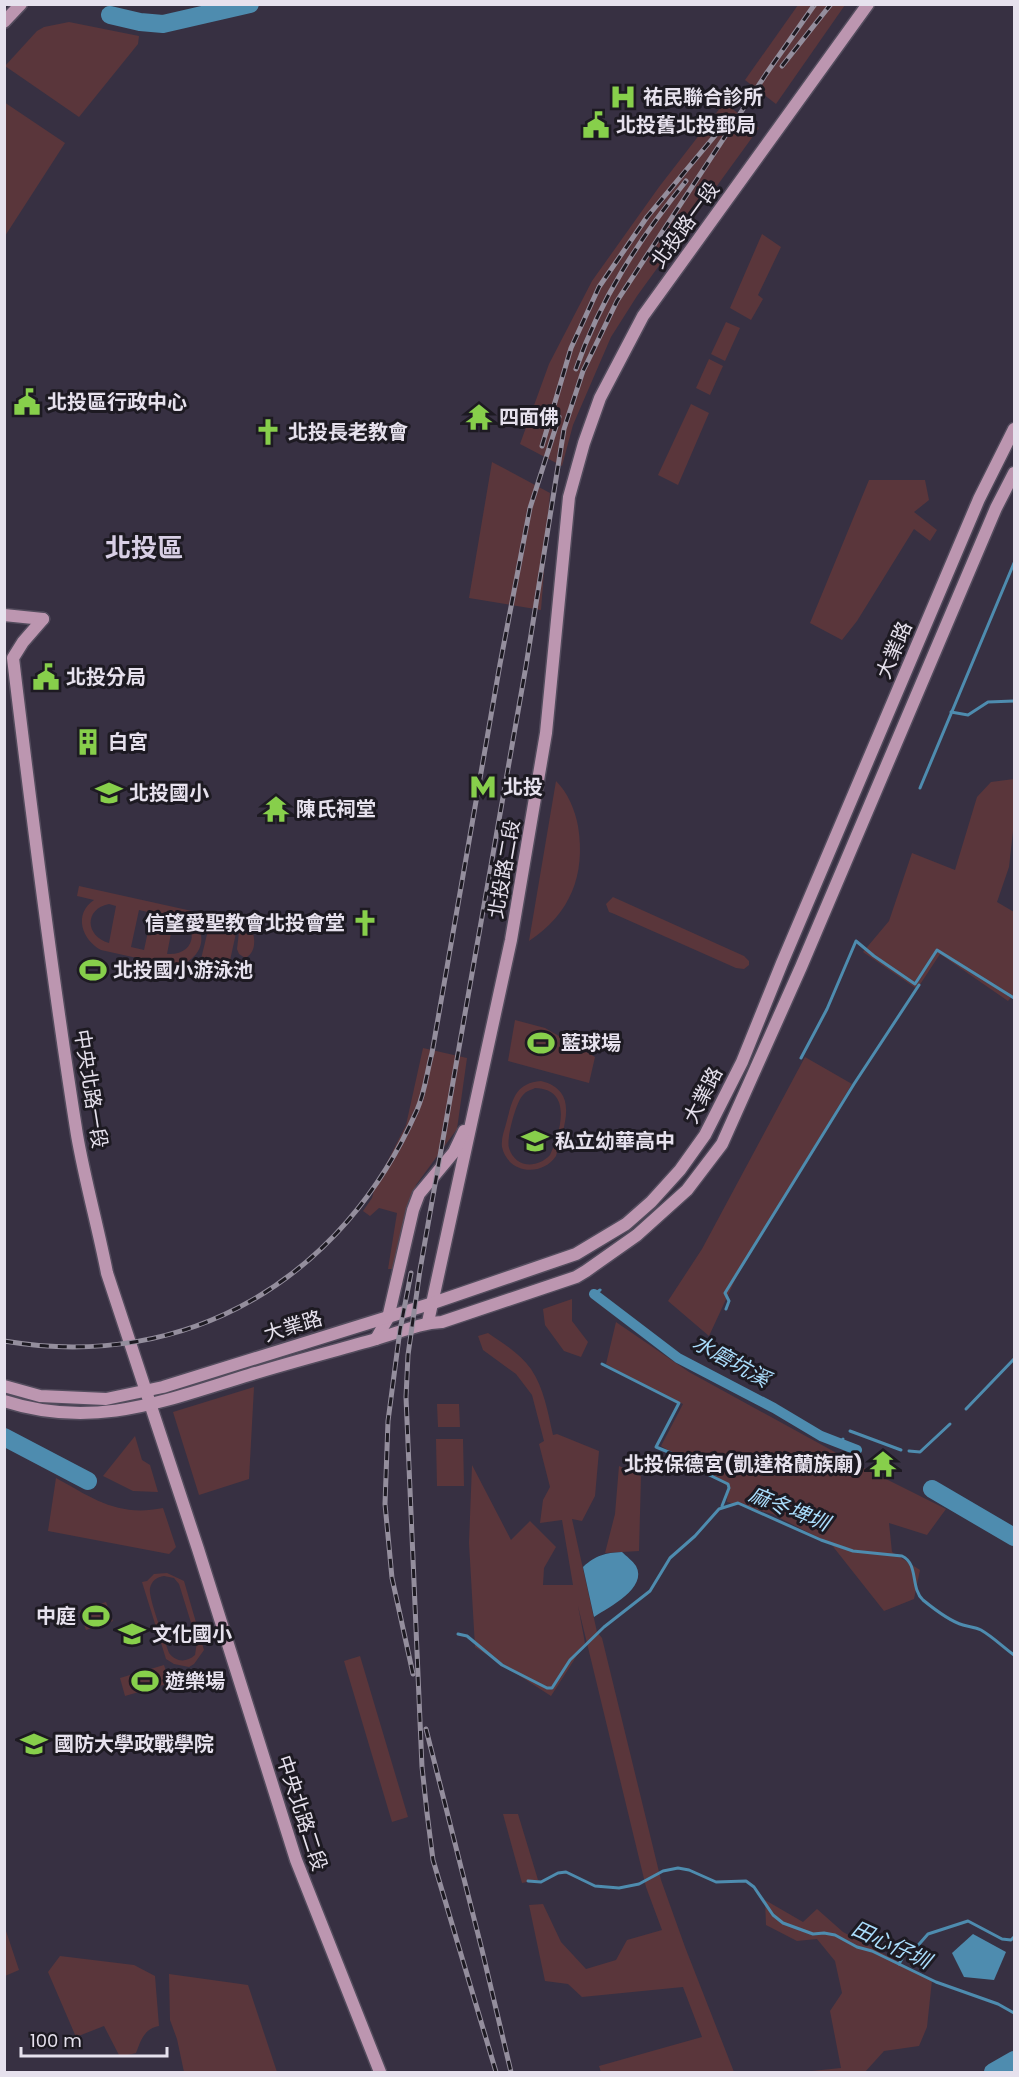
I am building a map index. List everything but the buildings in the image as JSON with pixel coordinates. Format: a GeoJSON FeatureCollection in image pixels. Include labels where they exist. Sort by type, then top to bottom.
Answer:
{"type":"FeatureCollection","features":[{"type":"Feature","properties":{"kind":"street"},"geometry":{"type":"LineString","coordinates":[[4,22],[21,4]]}},
{"type":"Feature","properties":{"kind":"street","name":"北投路一段"},"geometry":{"type":"LineString","coordinates":[[571,488],[600,398],[643,316],[868,4]]}},
{"type":"Feature","properties":{"kind":"street","name":"大業路"},"geometry":{"type":"LineString","coordinates":[[4,1386],[40,1396],[106,1399],[146,1391],[433,1304],[576,1254],[626,1224],[651,1202],[680,1170],[705,1135],[742,1062],[979,499],[1014,429]]}},
{"type":"Feature","properties":{"kind":"street","name":"大業路"},"geometry":{"type":"LineString","coordinates":[[4,1401],[29,1409],[85,1415],[151,1406],[428,1322],[442,1322],[576,1277],[637,1235],[687,1190],[722,1144],[801,968],[996,507],[1014,473]]}},
{"type":"Feature","properties":{"kind":"street","name":"北投路二段"},"geometry":{"type":"LineString","coordinates":[[473,1110],[505,972],[546,733],[571,488]]}},
{"type":"Feature","properties":{"kind":"street"},"geometry":{"type":"LineString","coordinates":[[4,615],[43,619],[23,642],[13,658],[4,646]]}},
{"type":"Feature","properties":{"kind":"street","name":"中央北路一段"},"geometry":{"type":"LineString","coordinates":[[13,658],[54,982],[77,1136],[107,1273],[202,1561]]}},
{"type":"Feature","properties":{"kind":"street"},"geometry":{"type":"LineString","coordinates":[[428,1322],[473,1110]]}},
{"type":"Feature","properties":{"kind":"street"},"geometry":{"type":"LineString","coordinates":[[376,1339],[388,1317],[413,1210],[419,1194],[454,1152],[473,1110]]}},
{"type":"Feature","properties":{"kind":"street","name":"中央北路二段"},"geometry":{"type":"LineString","coordinates":[[202,1561],[296,1860],[380,2073]]}},
{"type":"Feature","properties":{"kind":"shaded area"},"geometry":{"type":"Polygon","coordinates":[[[798,5],[845,5],[776,104],[745,80],[798,5]]]}},
{"type":"Feature","properties":{"kind":"shaded area"},"geometry":{"type":"Polygon","coordinates":[[[69,22],[139,36],[138,44],[79,117],[5,66],[37,31],[44,27],[69,22]]]}},
{"type":"Feature","properties":{"kind":"shaded area"},"geometry":{"type":"Polygon","coordinates":[[[4,102],[65,143],[5,236],[4,236],[4,102]]]}},
{"type":"Feature","properties":{"kind":"shaded area"},"geometry":{"type":"Polygon","coordinates":[[[724,103],[759,128],[637,296],[611,337],[573,425],[562,466],[520,444],[549,364],[592,281],[659,187],[724,103]]]}},
{"type":"Feature","properties":{"kind":"shaded area"},"geometry":{"type":"Polygon","coordinates":[[[762,234],[781,247],[758,295],[763,299],[751,320],[730,308],[762,234]]]}},
{"type":"Feature","properties":{"kind":"shaded area"},"geometry":{"type":"Polygon","coordinates":[[[726,322],[740,328],[725,361],[711,354],[726,322]]]}},
{"type":"Feature","properties":{"kind":"shaded area"},"geometry":{"type":"Polygon","coordinates":[[[709,359],[723,366],[710,395],[696,388],[709,359]]]}},
{"type":"Feature","properties":{"kind":"shaded area"},"geometry":{"type":"Polygon","coordinates":[[[691,404],[709,413],[678,485],[658,475],[691,404]]]}},
{"type":"Feature","properties":{"kind":"shaded area"},"geometry":{"type":"Polygon","coordinates":[[[492,462],[550,493],[541,610],[469,598],[492,462]]]}},
{"type":"Feature","properties":{"kind":"shaded area"},"geometry":{"type":"Polygon","coordinates":[[[869,480],[925,480],[929,500],[914,512],[937,530],[930,541],[914,529],[857,621],[842,640],[810,623],[869,480]]]}},
{"type":"Feature","properties":{"kind":"shaded area"},"geometry":{"type":"Polygon","coordinates":[[[1014,779],[1014,822],[1009,867],[997,902],[1014,912],[1014,994],[1008,1001],[940,954],[917,989],[863,952],[889,921],[912,853],[955,870],[977,797],[991,782],[1014,779]]]}},
{"type":"Feature","properties":{"kind":"shaded area"},"geometry":{"type":"Polygon","coordinates":[[[556,781],[570,802],[578,826],[580,844],[577,877],[565,906],[555,919],[529,941],[556,781]]]}},
{"type":"Feature","properties":{"kind":"shaded area"},"geometry":{"type":"Polygon","coordinates":[[[79,886],[210,915],[208,925],[196,923],[200,931],[201,945],[194,957],[173,966],[101,950],[94,946],[82,927],[82,919],[87,906],[94,900],[77,896],[79,886]],[[109,904],[95,911],[91,923],[95,935],[109,943],[116,906],[109,904]],[[139,910],[131,947],[144,950],[152,913],[139,910]],[[174,918],[167,954],[182,951],[191,940],[189,926],[174,918]]]}},
{"type":"Feature","properties":{"kind":"shaded area"},"geometry":{"type":"Polygon","coordinates":[[[613,897],[744,956],[749,961],[749,965],[744,969],[736,968],[609,912],[606,904],[613,897]]]}},
{"type":"Feature","properties":{"kind":"shaded area"},"geometry":{"type":"Polygon","coordinates":[[[211,918],[238,924],[229,965],[201,959],[211,918]]]}},
{"type":"Feature","properties":{"kind":"shaded area"},"geometry":{"type":"Polygon","coordinates":[[[245,928],[252,931],[254,942],[253,950],[245,958],[239,954],[237,949],[239,932],[245,928]]]}},
{"type":"Feature","properties":{"kind":"shaded area","name":"藍球場"},"geometry":{"type":"Polygon","coordinates":[[[515,1020],[545,1028],[595,1057],[589,1083],[508,1061],[515,1020]]]}},
{"type":"Feature","properties":{"kind":"shaded area"},"geometry":{"type":"Polygon","coordinates":[[[423,1048],[467,1058],[457,1129],[416,1185],[398,1264],[393,1269],[388,1269],[397,1213],[379,1208],[370,1216],[363,1211],[372,1198],[375,1186],[406,1125],[423,1048]]]}},
{"type":"Feature","properties":{"kind":"shaded area"},"geometry":{"type":"Polygon","coordinates":[[[805,1057],[852,1084],[741,1267],[709,1336],[668,1301],[702,1249],[805,1057]]]}},
{"type":"Feature","properties":{"kind":"shaded area"},"geometry":{"type":"Polygon","coordinates":[[[541,1081],[553,1086],[561,1093],[566,1112],[556,1156],[542,1167],[526,1170],[511,1163],[505,1156],[502,1141],[510,1108],[516,1095],[525,1085],[541,1081]],[[535,1088],[526,1092],[520,1099],[515,1112],[508,1143],[512,1155],[521,1163],[533,1164],[545,1160],[554,1146],[560,1124],[560,1104],[547,1090],[535,1088]]]}},
{"type":"Feature","properties":{"kind":"shaded area"},"geometry":{"type":"Polygon","coordinates":[[[572,1299],[572,1321],[588,1342],[581,1357],[564,1351],[545,1325],[543,1309],[572,1299]]]}},
{"type":"Feature","properties":{"kind":"shaded area"},"geometry":{"type":"Polygon","coordinates":[[[616,1322],[689,1372],[862,1467],[946,1509],[927,1535],[889,1523],[892,1552],[920,1570],[914,1599],[884,1611],[831,1544],[772,1514],[727,1502],[728,1486],[661,1446],[683,1404],[649,1389],[606,1364],[616,1322]]]}},
{"type":"Feature","properties":{"kind":"shaded area"},"geometry":{"type":"Polygon","coordinates":[[[488,1333],[517,1354],[531,1369],[542,1392],[553,1435],[557,1434],[599,1451],[595,1496],[582,1521],[572,1519],[597,1632],[602,1638],[661,1880],[734,2072],[601,2072],[599,2066],[702,2037],[683,1987],[582,1997],[568,1984],[545,1981],[529,1905],[543,1904],[561,1942],[586,1969],[616,1960],[627,1940],[662,1930],[646,1887],[578,1606],[585,1643],[551,1696],[475,1647],[469,1543],[472,1465],[511,1540],[530,1521],[556,1547],[544,1568],[543,1585],[573,1585],[562,1520],[540,1523],[543,1500],[550,1487],[539,1444],[544,1441],[532,1395],[516,1374],[483,1350],[478,1336],[488,1333]]]}},
{"type":"Feature","properties":{"kind":"shaded area"},"geometry":{"type":"Polygon","coordinates":[[[254,1387],[249,1479],[199,1495],[173,1412],[254,1387]]]}},
{"type":"Feature","properties":{"kind":"shaded area"},"geometry":{"type":"Polygon","coordinates":[[[437,1404],[459,1404],[460,1427],[438,1427],[437,1404]]]}},
{"type":"Feature","properties":{"kind":"shaded area"},"geometry":{"type":"Polygon","coordinates":[[[135,1436],[142,1460],[150,1465],[158,1492],[133,1491],[103,1476],[135,1436]]]}},
{"type":"Feature","properties":{"kind":"shaded area"},"geometry":{"type":"Polygon","coordinates":[[[436,1439],[463,1439],[464,1486],[437,1486],[436,1439]]]}},
{"type":"Feature","properties":{"kind":"shaded area"},"geometry":{"type":"Polygon","coordinates":[[[619,1466],[641,1476],[639,1551],[605,1553],[615,1514],[619,1466]]]}},
{"type":"Feature","properties":{"kind":"shaded area"},"geometry":{"type":"Polygon","coordinates":[[[56,1478],[95,1499],[119,1508],[147,1510],[163,1508],[176,1547],[169,1554],[48,1531],[56,1478]]]}},
{"type":"Feature","properties":{"kind":"shaded area"},"geometry":{"type":"Polygon","coordinates":[[[167,1573],[184,1581],[204,1650],[189,1667],[174,1664],[166,1659],[142,1582],[147,1581],[154,1574],[167,1573]],[[164,1576],[157,1578],[151,1585],[150,1593],[169,1653],[175,1658],[185,1660],[195,1655],[197,1642],[179,1584],[174,1578],[164,1576]]]}},
{"type":"Feature","properties":{"kind":"shaded area","name":"中庭"},"geometry":{"type":"Polygon","coordinates":[[[106,1602],[113,1621],[86,1630],[79,1611],[106,1602]]]}},
{"type":"Feature","properties":{"kind":"shaded area"},"geometry":{"type":"Polygon","coordinates":[[[360,1656],[408,1817],[392,1822],[344,1661],[360,1656]]]}},
{"type":"Feature","properties":{"kind":"shaded area","name":"遊樂場"},"geometry":{"type":"Polygon","coordinates":[[[164,1665],[170,1683],[125,1696],[120,1678],[164,1665]]]}},
{"type":"Feature","properties":{"kind":"shaded area"},"geometry":{"type":"Polygon","coordinates":[[[503,1814],[518,1814],[538,1880],[522,1883],[503,1814]]]}},
{"type":"Feature","properties":{"kind":"shaded area"},"geometry":{"type":"Polygon","coordinates":[[[765,1900],[803,1922],[817,1909],[843,1932],[932,1980],[927,2027],[919,2046],[884,2051],[865,2072],[802,2072],[841,2068],[830,2011],[842,1993],[835,1961],[817,1939],[797,1941],[766,1925],[765,1900]]]}},
{"type":"Feature","properties":{"kind":"shaded area"},"geometry":{"type":"Polygon","coordinates":[[[5,1928],[19,1970],[4,1976],[5,1928]]]}},
{"type":"Feature","properties":{"kind":"shaded area"},"geometry":{"type":"Polygon","coordinates":[[[60,1956],[134,1965],[155,1976],[159,2026],[146,2032],[136,2053],[120,2057],[104,2026],[76,2037],[48,1972],[60,1956]]]}},
{"type":"Feature","properties":{"kind":"shaded area"},"geometry":{"type":"Polygon","coordinates":[[[169,1974],[248,1985],[277,2072],[184,2072],[177,2039],[170,2020],[169,1974]]]}},
{"type":"Feature","properties":{"kind":"water"},"geometry":{"type":"Polygon","coordinates":[[[622,1552],[636,1566],[637,1582],[625,1596],[594,1617],[583,1567],[601,1555],[622,1552]]]}},
{"type":"Feature","properties":{"kind":"water"},"geometry":{"type":"Polygon","coordinates":[[[973,1934],[1006,1952],[994,1980],[964,1977],[952,1953],[973,1934]]]}},
{"type":"Feature","properties":{"kind":"waterway"},"geometry":{"type":"LineString","coordinates":[[110,15],[140,22],[163,24],[250,4]]}},
{"type":"Feature","properties":{"kind":"waterway"},"geometry":{"type":"LineString","coordinates":[[920,788],[1014,563]]}},
{"type":"Feature","properties":{"kind":"waterway"},"geometry":{"type":"LineString","coordinates":[[951,712],[968,715],[988,702],[1014,701]]}},
{"type":"Feature","properties":{"kind":"waterway"},"geometry":{"type":"LineString","coordinates":[[801,1058],[827,1009],[856,941],[915,984],[937,950],[1014,998]]}},
{"type":"Feature","properties":{"kind":"waterway"},"geometry":{"type":"LineString","coordinates":[[726,1309],[729,1301],[725,1293],[854,1084],[919,985]]}},
{"type":"Feature","properties":{"kind":"waterway","name":"水磨坑溪"},"geometry":{"type":"LineString","coordinates":[[594,1294],[600,1290]]}},
{"type":"Feature","properties":{"kind":"waterway","name":"水磨坑溪"},"geometry":{"type":"LineString","coordinates":[[594,1294],[678,1358],[774,1408],[821,1436],[857,1450]]}},
{"type":"Feature","properties":{"kind":"waterway"},"geometry":{"type":"LineString","coordinates":[[966,1409],[1014,1359]]}},
{"type":"Feature","properties":{"kind":"waterway"},"geometry":{"type":"LineString","coordinates":[[602,1364],[679,1403],[656,1447],[683,1458],[701,1471],[728,1484],[729,1488],[722,1506]]}},
{"type":"Feature","properties":{"kind":"waterway"},"geometry":{"type":"LineString","coordinates":[[909,1451],[920,1452],[950,1424]]}},
{"type":"Feature","properties":{"kind":"waterway"},"geometry":{"type":"LineString","coordinates":[[850,1431],[901,1450]]}},
{"type":"Feature","properties":{"kind":"waterway","name":"水磨坑溪"},"geometry":{"type":"LineString","coordinates":[[4,1437],[88,1481]]}},
{"type":"Feature","properties":{"kind":"waterway","name":"水磨坑溪"},"geometry":{"type":"LineString","coordinates":[[839,1443],[843,1439]]}},
{"type":"Feature","properties":{"kind":"waterway","name":"水磨坑溪"},"geometry":{"type":"LineString","coordinates":[[932,1489],[1014,1537]]}},
{"type":"Feature","properties":{"kind":"waterway","name":"麻冬埤圳"},"geometry":{"type":"LineString","coordinates":[[458,1634],[467,1636],[502,1665],[547,1688],[552,1688],[570,1660],[604,1627],[650,1591],[670,1558],[695,1536],[719,1509],[738,1503],[821,1540],[853,1551],[902,1556],[911,1565],[919,1595],[923,1600],[952,1621],[981,1630],[1014,1655]]}},
{"type":"Feature","properties":{"kind":"waterway","name":"田心仔圳"},"geometry":{"type":"LineString","coordinates":[[528,1881],[541,1882],[558,1873],[566,1872],[595,1886],[619,1888],[639,1884],[663,1871],[678,1868],[689,1870],[716,1882],[746,1881],[754,1887],[773,1915],[783,1923],[813,1934],[835,1935],[936,1982],[998,2004],[1014,2013]]}},
{"type":"Feature","properties":{"kind":"waterway"},"geometry":{"type":"LineString","coordinates":[[899,1964],[904,1955],[914,1950],[928,1934],[968,1921],[1002,1939],[1011,1940],[1014,1937]]}},
{"type":"Feature","properties":{"kind":"waterway"},"geometry":{"type":"LineString","coordinates":[[993,2072],[1014,2060]]}},
{"type":"Feature","properties":{"kind":"railway"},"geometry":{"type":"LineString","coordinates":[[496,2072],[433,1860],[422,1767],[406,1397],[408,1355],[420,1270],[526,666],[564,429],[583,371],[617,301],[766,74],[815,4]]}},
{"type":"Feature","properties":{"kind":"railway"},"geometry":{"type":"LineString","coordinates":[[782,66],[831,4]]}},
{"type":"Feature","properties":{"kind":"railway"},"geometry":{"type":"LineString","coordinates":[[542,446],[571,348],[599,287],[647,217],[728,120]]}},
{"type":"Feature","properties":{"kind":"railway"},"geometry":{"type":"LineString","coordinates":[[576,369],[597,318],[623,270],[637,247],[686,181]]}},
{"type":"Feature","properties":{"kind":"railway"},"geometry":{"type":"LineString","coordinates":[[4,1341],[72,1347],[136,1342],[196,1326],[252,1300],[303,1265],[347,1221],[386,1169],[417,1110],[424,1089],[530,508],[559,417]]}},
{"type":"Feature","properties":{"kind":"railway"},"geometry":{"type":"LineString","coordinates":[[411,1273],[400,1330],[388,1421],[385,1504],[392,1578],[413,1674]]}},
{"type":"Feature","properties":{"kind":"railway"},"geometry":{"type":"LineString","coordinates":[[426,1729],[511,2072]]}},
{"type":"Feature","properties":{"kind":"place","name":"祐民聯合診所"},"geometry":{"type":"Point","coordinates":[623,97]}},
{"type":"Feature","properties":{"kind":"place","name":"北投舊北投郵局"},"geometry":{"type":"Point","coordinates":[596,125]}},
{"type":"Feature","properties":{"kind":"place","name":"北投區行政中心"},"geometry":{"type":"Point","coordinates":[27,402]}},
{"type":"Feature","properties":{"kind":"place","name":"四面佛"},"geometry":{"type":"Point","coordinates":[479,417]}},
{"type":"Feature","properties":{"kind":"place","name":"北投長老教會"},"geometry":{"type":"Point","coordinates":[268,432]}},
{"type":"Feature","properties":{"kind":"place","name":"北投分局"},"geometry":{"type":"Point","coordinates":[46,677]}},
{"type":"Feature","properties":{"kind":"place","name":"白宮"},"geometry":{"type":"Point","coordinates":[88,742]}},
{"type":"Feature","properties":{"kind":"place","name":"北投"},"geometry":{"type":"Point","coordinates":[483,787]}},
{"type":"Feature","properties":{"kind":"place","name":"北投國小"},"geometry":{"type":"Point","coordinates":[109,793]}},
{"type":"Feature","properties":{"kind":"place","name":"陳氏祠堂"},"geometry":{"type":"Point","coordinates":[276,809]}},
{"type":"Feature","properties":{"kind":"place","name":"信望愛聖教會北投會堂"},"geometry":{"type":"Point","coordinates":[365,923]}},
{"type":"Feature","properties":{"kind":"place","name":"北投國小游泳池"},"geometry":{"type":"Point","coordinates":[93,970]}},
{"type":"Feature","properties":{"kind":"place","name":"藍球場"},"geometry":{"type":"Point","coordinates":[541,1043]}},
{"type":"Feature","properties":{"kind":"place","name":"私立幼華高中"},"geometry":{"type":"Point","coordinates":[535,1141]}},
{"type":"Feature","properties":{"kind":"place","name":"北投保德宮(凱達格蘭族廟)"},"geometry":{"type":"Point","coordinates":[883,1464]}},
{"type":"Feature","properties":{"kind":"place","name":"中庭"},"geometry":{"type":"Point","coordinates":[96,1616]}},
{"type":"Feature","properties":{"kind":"place","name":"文化國小"},"geometry":{"type":"Point","coordinates":[132,1634]}},
{"type":"Feature","properties":{"kind":"place","name":"遊樂場"},"geometry":{"type":"Point","coordinates":[145,1681]}},
{"type":"Feature","properties":{"kind":"place","name":"國防大學政戰學院"},"geometry":{"type":"Point","coordinates":[34,1744]}},
{"type":"Feature","properties":{"kind":"district","name":"北投區"},"geometry":{"type":"Point","coordinates":[144,548]}}]}
